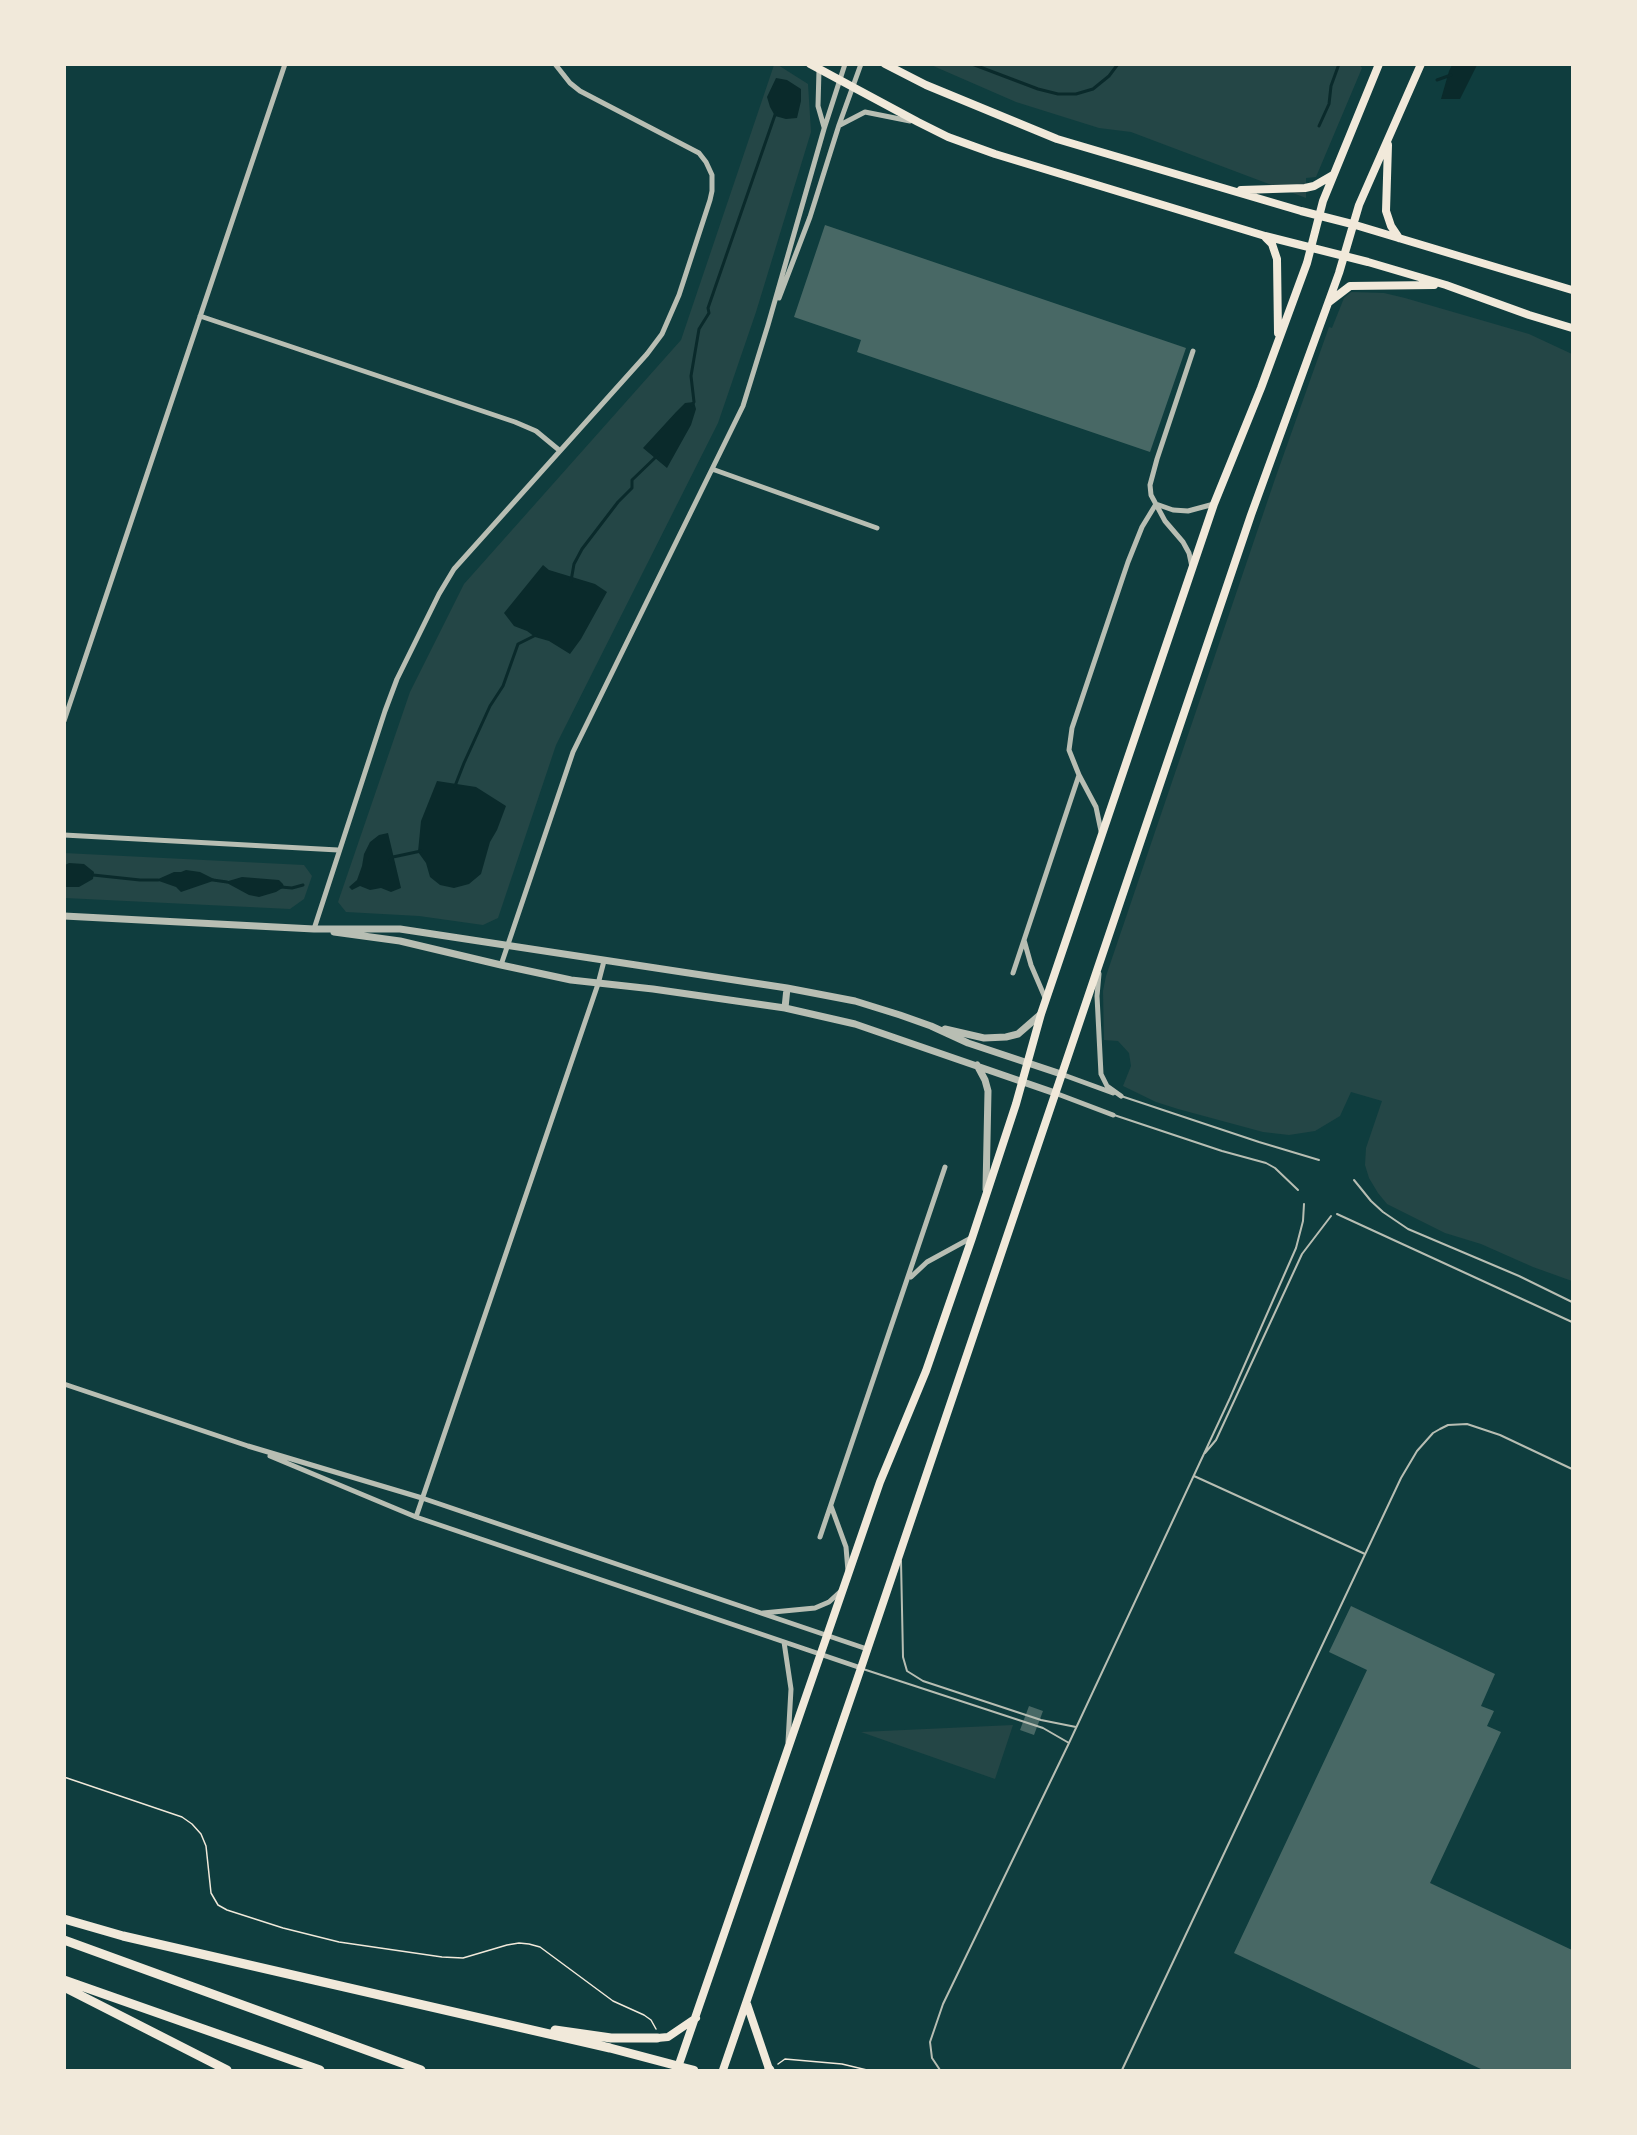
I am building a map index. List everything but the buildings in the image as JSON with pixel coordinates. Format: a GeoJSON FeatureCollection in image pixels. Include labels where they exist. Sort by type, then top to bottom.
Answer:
{"type":"FeatureCollection","features":[{"type":"Feature","properties":{"kind":"highway"},"geometry":{"type":"LineString","coordinates":[[64,1918],[134,1938],[490,2021],[678,2068]]}},
{"type":"Feature","properties":{"kind":"highway"},"geometry":{"type":"LineString","coordinates":[[64,1940],[421,2070]]}},
{"type":"Feature","properties":{"kind":"highway"},"geometry":{"type":"LineString","coordinates":[[64,1980],[320,2070]]}},
{"type":"Feature","properties":{"kind":"highway"},"geometry":{"type":"LineString","coordinates":[[64,1987],[227,2070]]}},
{"type":"Feature","properties":{"kind":"highway"},"geometry":{"type":"LineString","coordinates":[[490,2021],[611,2038],[657,2038]]}},
{"type":"Feature","properties":{"kind":"main road"},"geometry":{"type":"LineString","coordinates":[[810,64],[948,137],[995,154],[1265,236],[1446,285],[1572,328]]}},
{"type":"Feature","properties":{"kind":"main road"},"geometry":{"type":"LineString","coordinates":[[885,64],[926,85],[1057,139],[1572,290]]}},
{"type":"Feature","properties":{"kind":"main road"},"geometry":{"type":"LineString","coordinates":[[694,2070],[678,2068],[880,1482],[926,1371],[972,1238],[1023,1081],[1026,1062],[1041,1014],[1214,504],[1261,388],[1310,249],[1319,215],[1379,64]]}},
{"type":"Feature","properties":{"kind":"main road"},"geometry":{"type":"LineString","coordinates":[[723,2070],[1251,515],[1344,256],[1352,224],[1421,64]]}},
{"type":"Feature","properties":{"kind":"main road"},"geometry":{"type":"LineString","coordinates":[[1388,139],[1386,211],[1391,226],[1399,238]]}},
{"type":"Feature","properties":{"kind":"main road"},"geometry":{"type":"LineString","coordinates":[[1235,191],[1305,188],[1314,186],[1334,175]]}},
{"type":"Feature","properties":{"kind":"main road"},"geometry":{"type":"LineString","coordinates":[[1265,236],[1272,244],[1277,259],[1278,339]]}},
{"type":"Feature","properties":{"kind":"main road"},"geometry":{"type":"LineString","coordinates":[[1327,304],[1350,286],[1446,285]]}},
{"type":"Feature","properties":{"kind":"main road"},"geometry":{"type":"LineString","coordinates":[[746,2003],[769,2070]]}},
{"type":"Feature","properties":{"kind":"main road"},"geometry":{"type":"LineString","coordinates":[[657,2038],[668,2037],[696,2018]]}},
{"type":"Feature","properties":{"kind":"street"},"geometry":{"type":"LineString","coordinates":[[64,721],[285,64]]}},
{"type":"Feature","properties":{"kind":"street"},"geometry":{"type":"LineString","coordinates":[[314,929],[338,850],[389,701],[409,653],[439,594],[454,569],[647,354],[662,334],[676,303],[710,200],[713,183],[711,173],[699,153],[580,91],[570,83],[555,64]]}},
{"type":"Feature","properties":{"kind":"street"},"geometry":{"type":"LineString","coordinates":[[501,965],[573,752],[743,406],[845,64]]}},
{"type":"Feature","properties":{"kind":"street"},"geometry":{"type":"LineString","coordinates":[[768,325],[810,217],[861,64]]}},
{"type":"Feature","properties":{"kind":"street"},"geometry":{"type":"LineString","coordinates":[[819,70],[818,106],[824,129]]}},
{"type":"Feature","properties":{"kind":"street"},"geometry":{"type":"LineString","coordinates":[[839,125],[865,112],[918,122]]}},
{"type":"Feature","properties":{"kind":"street"},"geometry":{"type":"LineString","coordinates":[[200,316],[515,422],[536,431],[559,450]]}},
{"type":"Feature","properties":{"kind":"street"},"geometry":{"type":"LineString","coordinates":[[1192,568],[1189,553],[1183,542],[1165,521],[1151,495],[1151,477],[1193,351]]}},
{"type":"Feature","properties":{"kind":"street"},"geometry":{"type":"LineString","coordinates":[[712,470],[876,528]]}},
{"type":"Feature","properties":{"kind":"street"},"geometry":{"type":"LineString","coordinates":[[1156,504],[1173,510],[1188,511],[1214,504]]}},
{"type":"Feature","properties":{"kind":"street"},"geometry":{"type":"LineString","coordinates":[[1103,835],[1096,807],[1069,750],[1072,728],[1128,562],[1142,527],[1156,504]]}},
{"type":"Feature","properties":{"kind":"street"},"geometry":{"type":"LineString","coordinates":[[1013,973],[1079,775]]}},
{"type":"Feature","properties":{"kind":"street"},"geometry":{"type":"LineString","coordinates":[[64,835],[338,850]]}},
{"type":"Feature","properties":{"kind":"street"},"geometry":{"type":"LineString","coordinates":[[64,916],[314,929],[400,929],[787,988],[855,1001],[931,1026],[984,1038],[1006,1038],[1018,1034],[1041,1014]]}},
{"type":"Feature","properties":{"kind":"street"},"geometry":{"type":"LineString","coordinates":[[314,929],[400,941],[501,965],[598,984],[663,990],[785,1008],[855,1024],[1023,1081],[1113,1115]]}},
{"type":"Feature","properties":{"kind":"street"},"geometry":{"type":"LineString","coordinates":[[1024,940],[1031,965],[1046,1000]]}},
{"type":"Feature","properties":{"kind":"street"},"geometry":{"type":"LineString","coordinates":[[416,1517],[604,961]]}},
{"type":"Feature","properties":{"kind":"street"},"geometry":{"type":"LineString","coordinates":[[1100,962],[1097,996],[1101,1074],[1107,1086],[1121,1096]]}},
{"type":"Feature","properties":{"kind":"street"},"geometry":{"type":"LineString","coordinates":[[785,1008],[787,988]]}},
{"type":"Feature","properties":{"kind":"street"},"geometry":{"type":"LineString","coordinates":[[931,1026],[968,1043],[1121,1096]]}},
{"type":"Feature","properties":{"kind":"street"},"geometry":{"type":"LineString","coordinates":[[977,1065],[985,1080],[987,1091],[986,1195]]}},
{"type":"Feature","properties":{"kind":"street"},"geometry":{"type":"LineString","coordinates":[[820,1538],[945,1167]]}},
{"type":"Feature","properties":{"kind":"street"},"geometry":{"type":"LineString","coordinates":[[907,1283],[916,1270],[927,1262],[972,1238]]}},
{"type":"Feature","properties":{"kind":"street"},"geometry":{"type":"LineString","coordinates":[[64,1384],[248,1446],[422,1498],[867,1649]]}},
{"type":"Feature","properties":{"kind":"street"},"geometry":{"type":"LineString","coordinates":[[248,1446],[416,1517],[861,1668]]}},
{"type":"Feature","properties":{"kind":"street"},"geometry":{"type":"LineString","coordinates":[[831,1506],[846,1547],[848,1573]]}},
{"type":"Feature","properties":{"kind":"street"},"geometry":{"type":"LineString","coordinates":[[758,1613],[815,1608],[829,1602],[842,1590]]}},
{"type":"Feature","properties":{"kind":"street"},"geometry":{"type":"LineString","coordinates":[[784,1642],[790,1689],[787,1749]]}},
{"type":"Feature","properties":{"kind":"lane"},"geometry":{"type":"LineString","coordinates":[[1121,1096],[1319,1160]]}},
{"type":"Feature","properties":{"kind":"lane"},"geometry":{"type":"LineString","coordinates":[[1113,1115],[1266,1163],[1275,1168],[1298,1190]]}},
{"type":"Feature","properties":{"kind":"lane"},"geometry":{"type":"LineString","coordinates":[[1354,1180],[1371,1202],[1408,1229],[1519,1276],[1572,1302]]}},
{"type":"Feature","properties":{"kind":"lane"},"geometry":{"type":"LineString","coordinates":[[940,2070],[932,2058],[930,2049],[934,2025],[1204,1454],[1290,1263],[1300,1234],[1304,1204]]}},
{"type":"Feature","properties":{"kind":"lane"},"geometry":{"type":"LineString","coordinates":[[1337,1214],[1572,1322]]}},
{"type":"Feature","properties":{"kind":"lane"},"geometry":{"type":"LineString","coordinates":[[1204,1454],[1216,1440],[1302,1254],[1331,1216]]}},
{"type":"Feature","properties":{"kind":"lane"},"geometry":{"type":"LineString","coordinates":[[1122,2070],[1409,1462],[1426,1440],[1440,1429],[1458,1424],[1478,1426],[1572,1469]]}},
{"type":"Feature","properties":{"kind":"lane"},"geometry":{"type":"LineString","coordinates":[[1194,1476],[1365,1554]]}},
{"type":"Feature","properties":{"kind":"lane"},"geometry":{"type":"LineString","coordinates":[[900,1552],[903,1657],[913,1677],[1041,1720],[1076,1727]]}},
{"type":"Feature","properties":{"kind":"lane"},"geometry":{"type":"LineString","coordinates":[[861,1668],[1043,1728],[1069,1743]]}},
{"type":"Feature","properties":{"kind":"path"},"geometry":{"type":"LineString","coordinates":[[64,1777],[182,1817],[192,1824],[201,1834],[206,1846],[211,1893],[218,1905],[227,1910],[283,1928],[339,1942],[432,1956],[463,1958],[519,1943],[540,1947],[613,2001],[644,2014],[656,2027],[657,2038]]}},
{"type":"Feature","properties":{"kind":"path"},"geometry":{"type":"LineString","coordinates":[[769,2070],[785,2059],[842,2064],[867,2070]]}},
{"type":"Feature","properties":{"kind":"shaded area"},"geometry":{"type":"Polygon","coordinates":[[[1359,64],[1362,68],[1316,177],[1306,178],[1306,198],[1131,132],[1099,128],[1016,102],[931,65],[1359,64]]]}},
{"type":"Feature","properties":{"kind":"shaded area"},"geometry":{"type":"Polygon","coordinates":[[[774,65],[778,65],[808,84],[811,132],[756,312],[718,423],[556,745],[498,918],[483,925],[419,916],[346,912],[338,902],[410,692],[464,584],[681,340],[774,65]]]}},
{"type":"Feature","properties":{"kind":"shaded area"},"geometry":{"type":"Polygon","coordinates":[[[1452,65],[1477,65],[1460,99],[1441,99],[1449,71],[1452,65]]]}},
{"type":"Feature","properties":{"kind":"shaded area"},"geometry":{"type":"Polygon","coordinates":[[[776,78],[787,80],[801,89],[797,118],[786,119],[775,116],[770,107],[767,97],[776,78]]]}},
{"type":"Feature","properties":{"kind":"shaded area"},"geometry":{"type":"Polygon","coordinates":[[[1351,292],[1384,293],[1405,298],[1529,334],[1572,354],[1572,1281],[1481,1244],[1445,1233],[1387,1204],[1369,1178],[1365,1165],[1366,1148],[1382,1101],[1351,1092],[1340,1116],[1315,1131],[1289,1135],[1263,1132],[1156,1102],[1123,1086],[1131,1066],[1129,1053],[1118,1041],[1104,1040],[1103,991],[1106,976],[1329,327],[1332,328],[1344,298],[1351,292]]]}},
{"type":"Feature","properties":{"kind":"shaded area"},"geometry":{"type":"Polygon","coordinates":[[[694,402],[696,409],[691,425],[667,468],[643,448],[685,403],[694,402]]]}},
{"type":"Feature","properties":{"kind":"shaded area"},"geometry":{"type":"Polygon","coordinates":[[[543,565],[549,570],[595,584],[607,592],[570,654],[549,641],[535,637],[514,626],[504,613],[543,565]]]}},
{"type":"Feature","properties":{"kind":"shaded area"},"geometry":{"type":"Polygon","coordinates":[[[437,781],[476,787],[506,806],[490,842],[481,874],[469,884],[454,888],[440,885],[430,877],[426,863],[418,852],[421,821],[437,781]]]}},
{"type":"Feature","properties":{"kind":"shaded area"},"geometry":{"type":"Polygon","coordinates":[[[388,833],[401,888],[391,892],[381,888],[370,890],[360,886],[352,890],[349,887],[357,880],[370,842],[379,835],[388,833]]]}},
{"type":"Feature","properties":{"kind":"shaded area"},"geometry":{"type":"Polygon","coordinates":[[[64,853],[304,865],[312,876],[304,899],[290,909],[65,898],[64,853]]]}},
{"type":"Feature","properties":{"kind":"shaded area"},"geometry":{"type":"Polygon","coordinates":[[[84,864],[94,872],[93,879],[79,887],[65,887],[65,865],[84,864]]]}},
{"type":"Feature","properties":{"kind":"shaded area"},"geometry":{"type":"Polygon","coordinates":[[[186,870],[200,872],[216,880],[181,892],[176,887],[156,880],[174,872],[186,870]]]}},
{"type":"Feature","properties":{"kind":"shaded area"},"geometry":{"type":"Polygon","coordinates":[[[242,877],[279,880],[284,887],[259,897],[249,895],[225,882],[242,877]]]}},
{"type":"Feature","properties":{"kind":"shaded area"},"geometry":{"type":"Polygon","coordinates":[[[1013,1725],[995,1779],[861,1732],[1013,1725]]]}},
{"type":"Feature","properties":{"kind":"waterway"},"geometry":{"type":"LineString","coordinates":[[972,64],[1038,89],[1058,94],[1076,94],[1093,89],[1109,76],[1118,64]]}},
{"type":"Feature","properties":{"kind":"waterway"},"geometry":{"type":"LineString","coordinates":[[1319,126],[1329,104],[1331,86],[1339,64]]}},
{"type":"Feature","properties":{"kind":"waterway"},"geometry":{"type":"LineString","coordinates":[[1437,80],[1451,75]]}},
{"type":"Feature","properties":{"kind":"waterway"},"geometry":{"type":"LineString","coordinates":[[692,405],[694,402],[691,376],[699,329],[709,313],[708,308],[776,112]]}},
{"type":"Feature","properties":{"kind":"waterway"},"geometry":{"type":"LineString","coordinates":[[571,581],[574,564],[582,549],[618,502],[632,488],[632,480],[658,455]]}},
{"type":"Feature","properties":{"kind":"waterway"},"geometry":{"type":"LineString","coordinates":[[455,786],[490,706],[503,686],[518,644],[536,635]]}},
{"type":"Feature","properties":{"kind":"waterway"},"geometry":{"type":"LineString","coordinates":[[390,860],[393,857],[421,851]]}},
{"type":"Feature","properties":{"kind":"waterway"},"geometry":{"type":"LineString","coordinates":[[93,875],[158,880]]}},
{"type":"Feature","properties":{"kind":"waterway"},"geometry":{"type":"LineString","coordinates":[[213,880],[227,882]]}},
{"type":"Feature","properties":{"kind":"waterway"},"geometry":{"type":"LineString","coordinates":[[281,887],[292,888],[303,885]]}}]}
